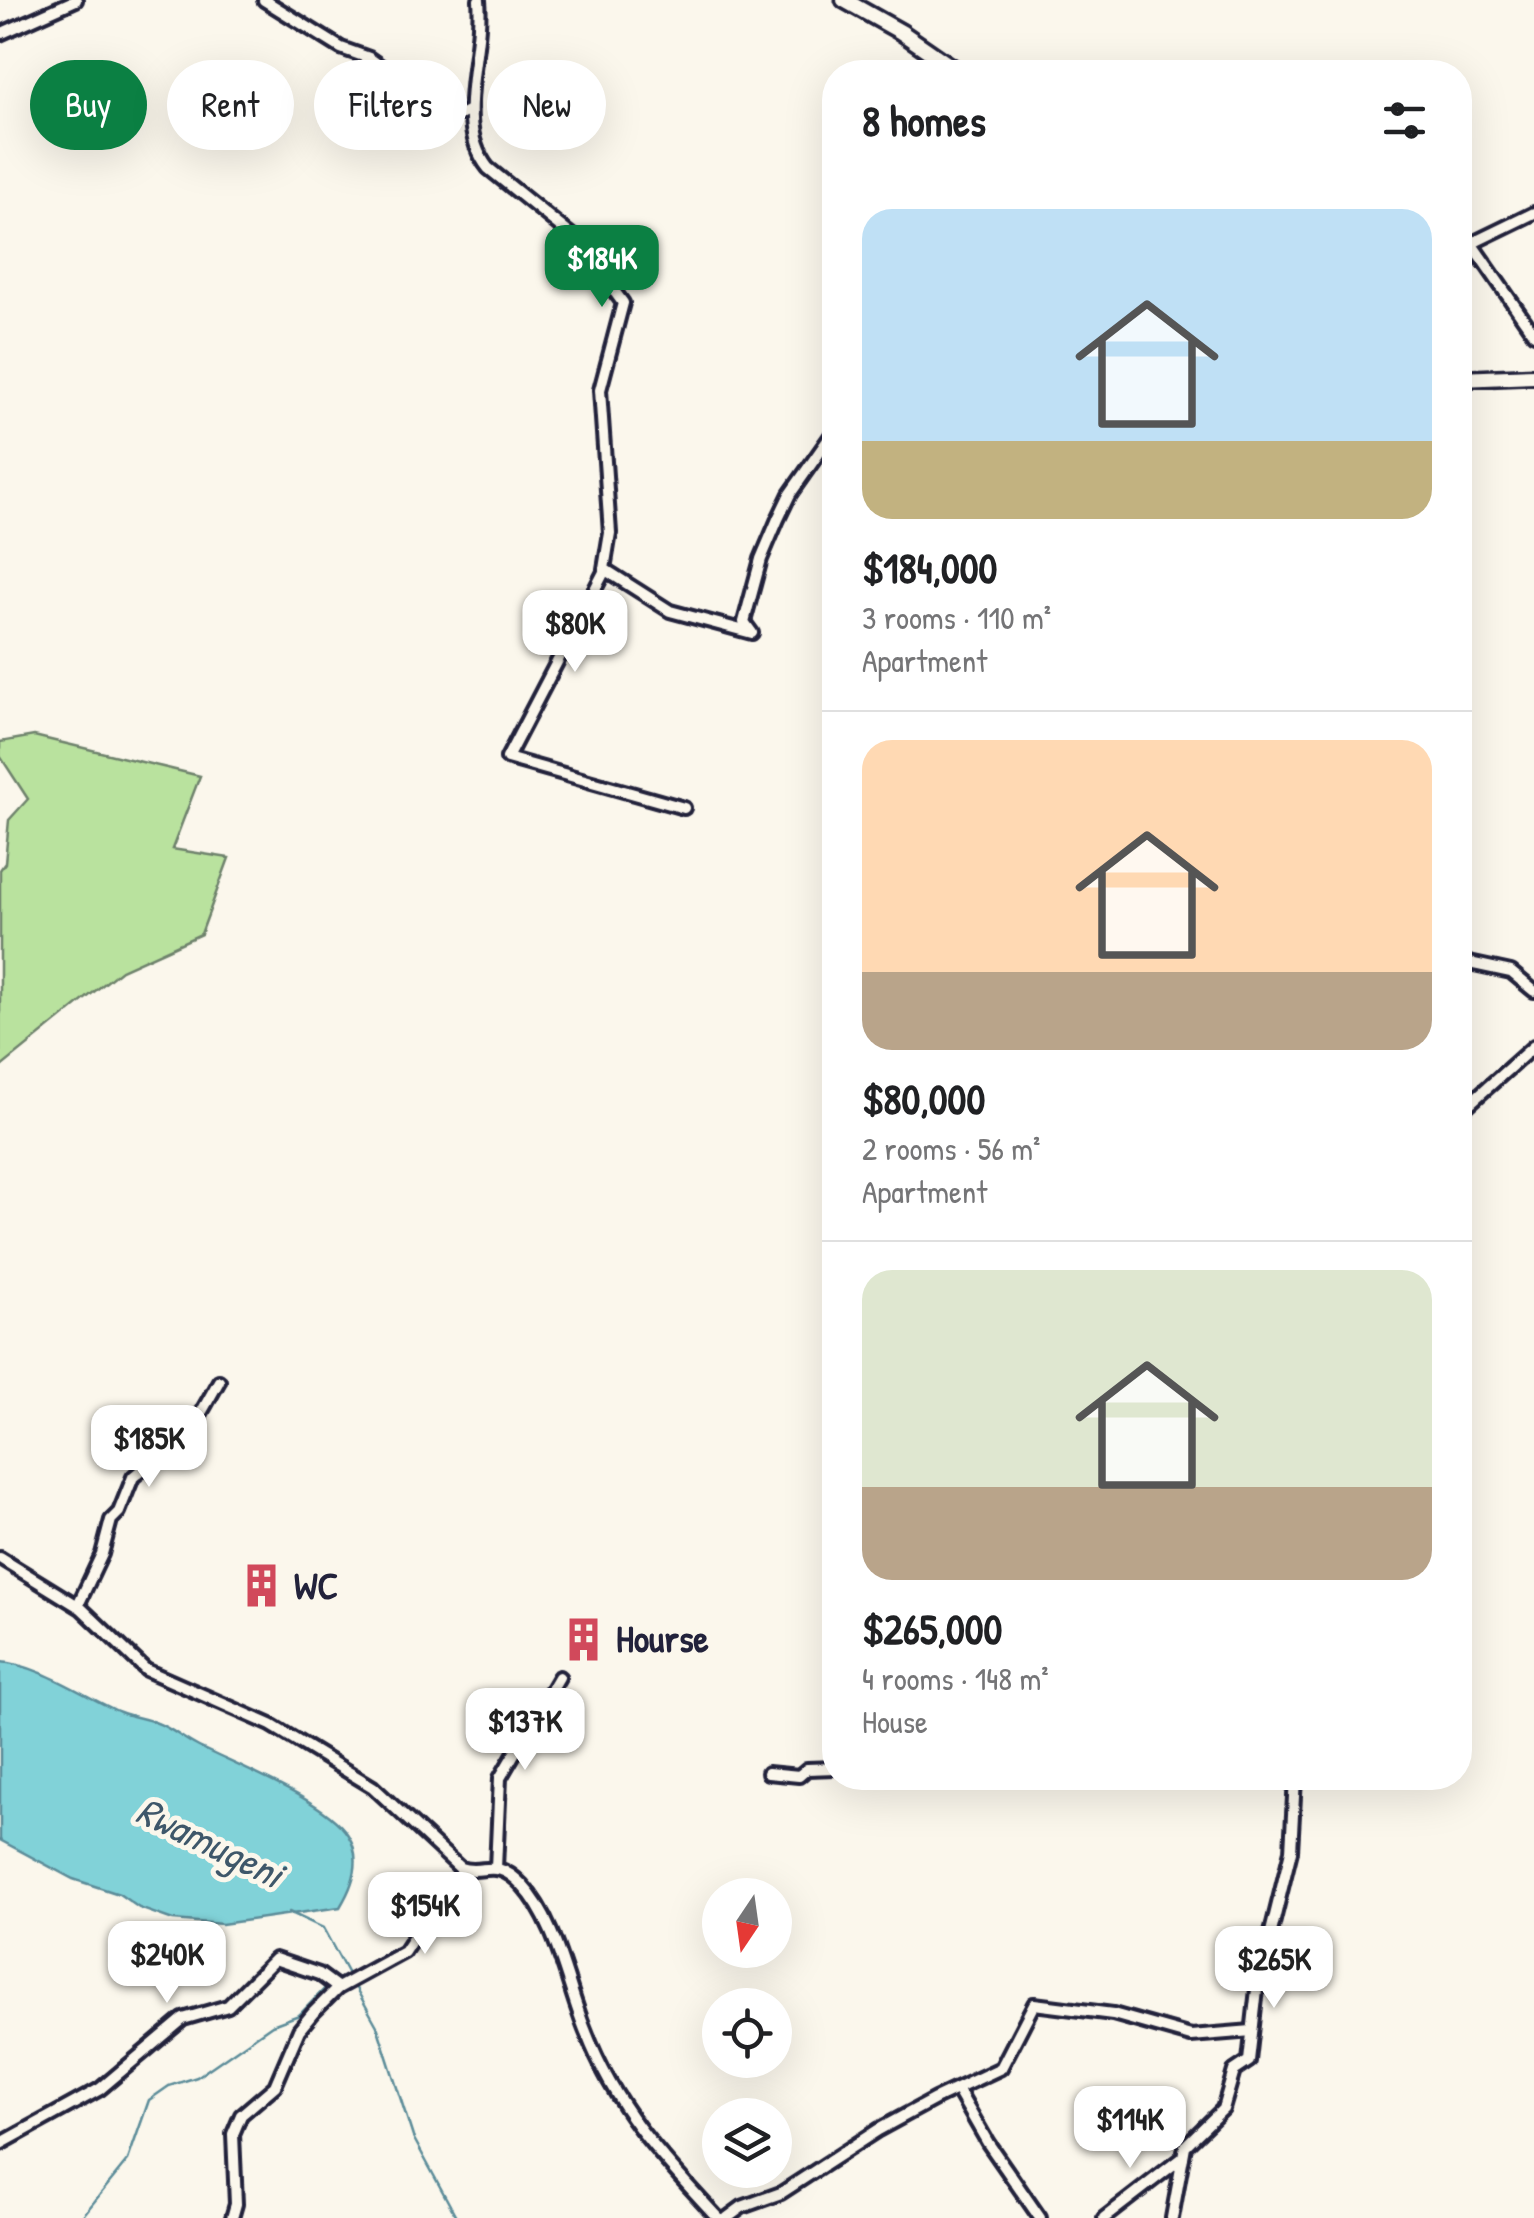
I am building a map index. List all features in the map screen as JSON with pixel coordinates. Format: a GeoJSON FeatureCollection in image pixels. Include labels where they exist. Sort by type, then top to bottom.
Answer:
{"type":"FeatureCollection","features":[{"type":"Feature","properties":{"kind":"main road"},"geometry":{"type":"LineString","coordinates":[[844,0],[941,60]]}},
{"type":"Feature","properties":{"kind":"main road"},"geometry":{"type":"LineString","coordinates":[[1472,379],[1534,376]]}},
{"type":"Feature","properties":{"kind":"street"},"geometry":{"type":"LineString","coordinates":[[0,34],[76,0]]}},
{"type":"Feature","properties":{"kind":"street"},"geometry":{"type":"LineString","coordinates":[[264,0],[341,48],[369,58],[432,103],[462,114],[470,110]]}},
{"type":"Feature","properties":{"kind":"street"},"geometry":{"type":"LineString","coordinates":[[479,0],[481,28],[470,110],[473,141],[481,159],[576,239],[623,303],[600,390],[610,533],[605,570],[507,758],[684,808]]}},
{"type":"Feature","properties":{"kind":"street"},"geometry":{"type":"LineString","coordinates":[[1472,243],[1534,213]]}},
{"type":"Feature","properties":{"kind":"street"},"geometry":{"type":"LineString","coordinates":[[1472,254],[1534,334]]}},
{"type":"Feature","properties":{"kind":"street"},"geometry":{"type":"LineString","coordinates":[[605,570],[672,612],[753,632],[744,622],[766,546],[790,494],[822,448]]}},
{"type":"Feature","properties":{"kind":"street"},"geometry":{"type":"LineString","coordinates":[[1472,964],[1511,972],[1534,991]]}},
{"type":"Feature","properties":{"kind":"street"},"geometry":{"type":"LineString","coordinates":[[1472,1101],[1534,1046]]}},
{"type":"Feature","properties":{"kind":"street"},"geometry":{"type":"LineString","coordinates":[[78,1605],[102,1554],[110,1520],[119,1512],[133,1478],[192,1430],[219,1381]]}},
{"type":"Feature","properties":{"kind":"street"},"geometry":{"type":"LineString","coordinates":[[0,1558],[78,1605],[148,1672],[271,1725],[372,1787],[465,1870]]}},
{"type":"Feature","properties":{"kind":"street"},"geometry":{"type":"LineString","coordinates":[[496,1868],[500,1778],[559,1678]]}},
{"type":"Feature","properties":{"kind":"street"},"geometry":{"type":"LineString","coordinates":[[768,1773],[799,1776],[807,1769],[822,1768]]}},
{"type":"Feature","properties":{"kind":"street"},"geometry":{"type":"LineString","coordinates":[[1172,2218],[1188,2139],[1224,2109],[1234,2071],[1249,2061],[1257,1989],[1291,1851],[1294,1790]]}},
{"type":"Feature","properties":{"kind":"street"},"geometry":{"type":"LineString","coordinates":[[233,2216],[233,2134],[238,2120],[275,2086],[298,2030],[338,1988],[403,1954],[436,1903],[465,1870],[496,1868],[524,1886],[539,1913],[586,2034],[631,2121],[652,2149],[718,2218]]}},
{"type":"Feature","properties":{"kind":"street"},"geometry":{"type":"LineString","coordinates":[[0,2144],[100,2089],[182,2020],[228,2006],[276,1959],[318,1974],[338,1988]]}},
{"type":"Feature","properties":{"kind":"street"},"geometry":{"type":"LineString","coordinates":[[727,2218],[742,2207],[781,2193],[878,2130],[1003,2066],[1029,2009],[1037,2003],[1114,2014],[1191,2036],[1252,2030]]}},
{"type":"Feature","properties":{"kind":"street"},"geometry":{"type":"LineString","coordinates":[[957,2089],[988,2143],[1040,2218]]}},
{"type":"Feature","properties":{"kind":"street"},"geometry":{"type":"LineString","coordinates":[[1104,2218],[1182,2157]]}},
{"type":"Feature","properties":{"kind":"green space"},"geometry":{"type":"Polygon","coordinates":[[[34,736],[200,776],[172,849],[229,858],[201,934],[121,970],[0,1068],[0,870],[5,863],[9,820],[28,799],[0,756],[0,742],[34,736]]]}},
{"type":"Feature","properties":{"kind":"water"},"geometry":{"type":"Polygon","coordinates":[[[0,1662],[30,1669],[120,1712],[162,1725],[320,1809],[348,1835],[355,1853],[352,1881],[340,1907],[222,1924],[173,1920],[139,1908],[119,1894],[73,1879],[0,1840],[0,1662]]]}},
{"type":"Feature","properties":{"kind":"waterway","name":"Rwamugeni"},"geometry":{"type":"LineString","coordinates":[[289,1912],[323,1928],[349,1976]]}},
{"type":"Feature","properties":{"kind":"waterway"},"geometry":{"type":"LineString","coordinates":[[333,1980],[349,1976]]}},
{"type":"Feature","properties":{"kind":"waterway","name":"Rwamugeni"},"geometry":{"type":"LineString","coordinates":[[353,1983],[377,2026],[413,2137],[457,2218]]}},
{"type":"Feature","properties":{"kind":"waterway"},"geometry":{"type":"LineString","coordinates":[[81,2218],[128,2160],[149,2100],[169,2086],[197,2077],[272,2025],[299,2015],[328,1985]]}},
{"type":"Feature","properties":{"kind":"place","name":"WC"},"geometry":{"type":"Point","coordinates":[261,1586]}},
{"type":"Feature","properties":{"kind":"place","name":"Hourse"},"geometry":{"type":"Point","coordinates":[583,1639]}}]}
